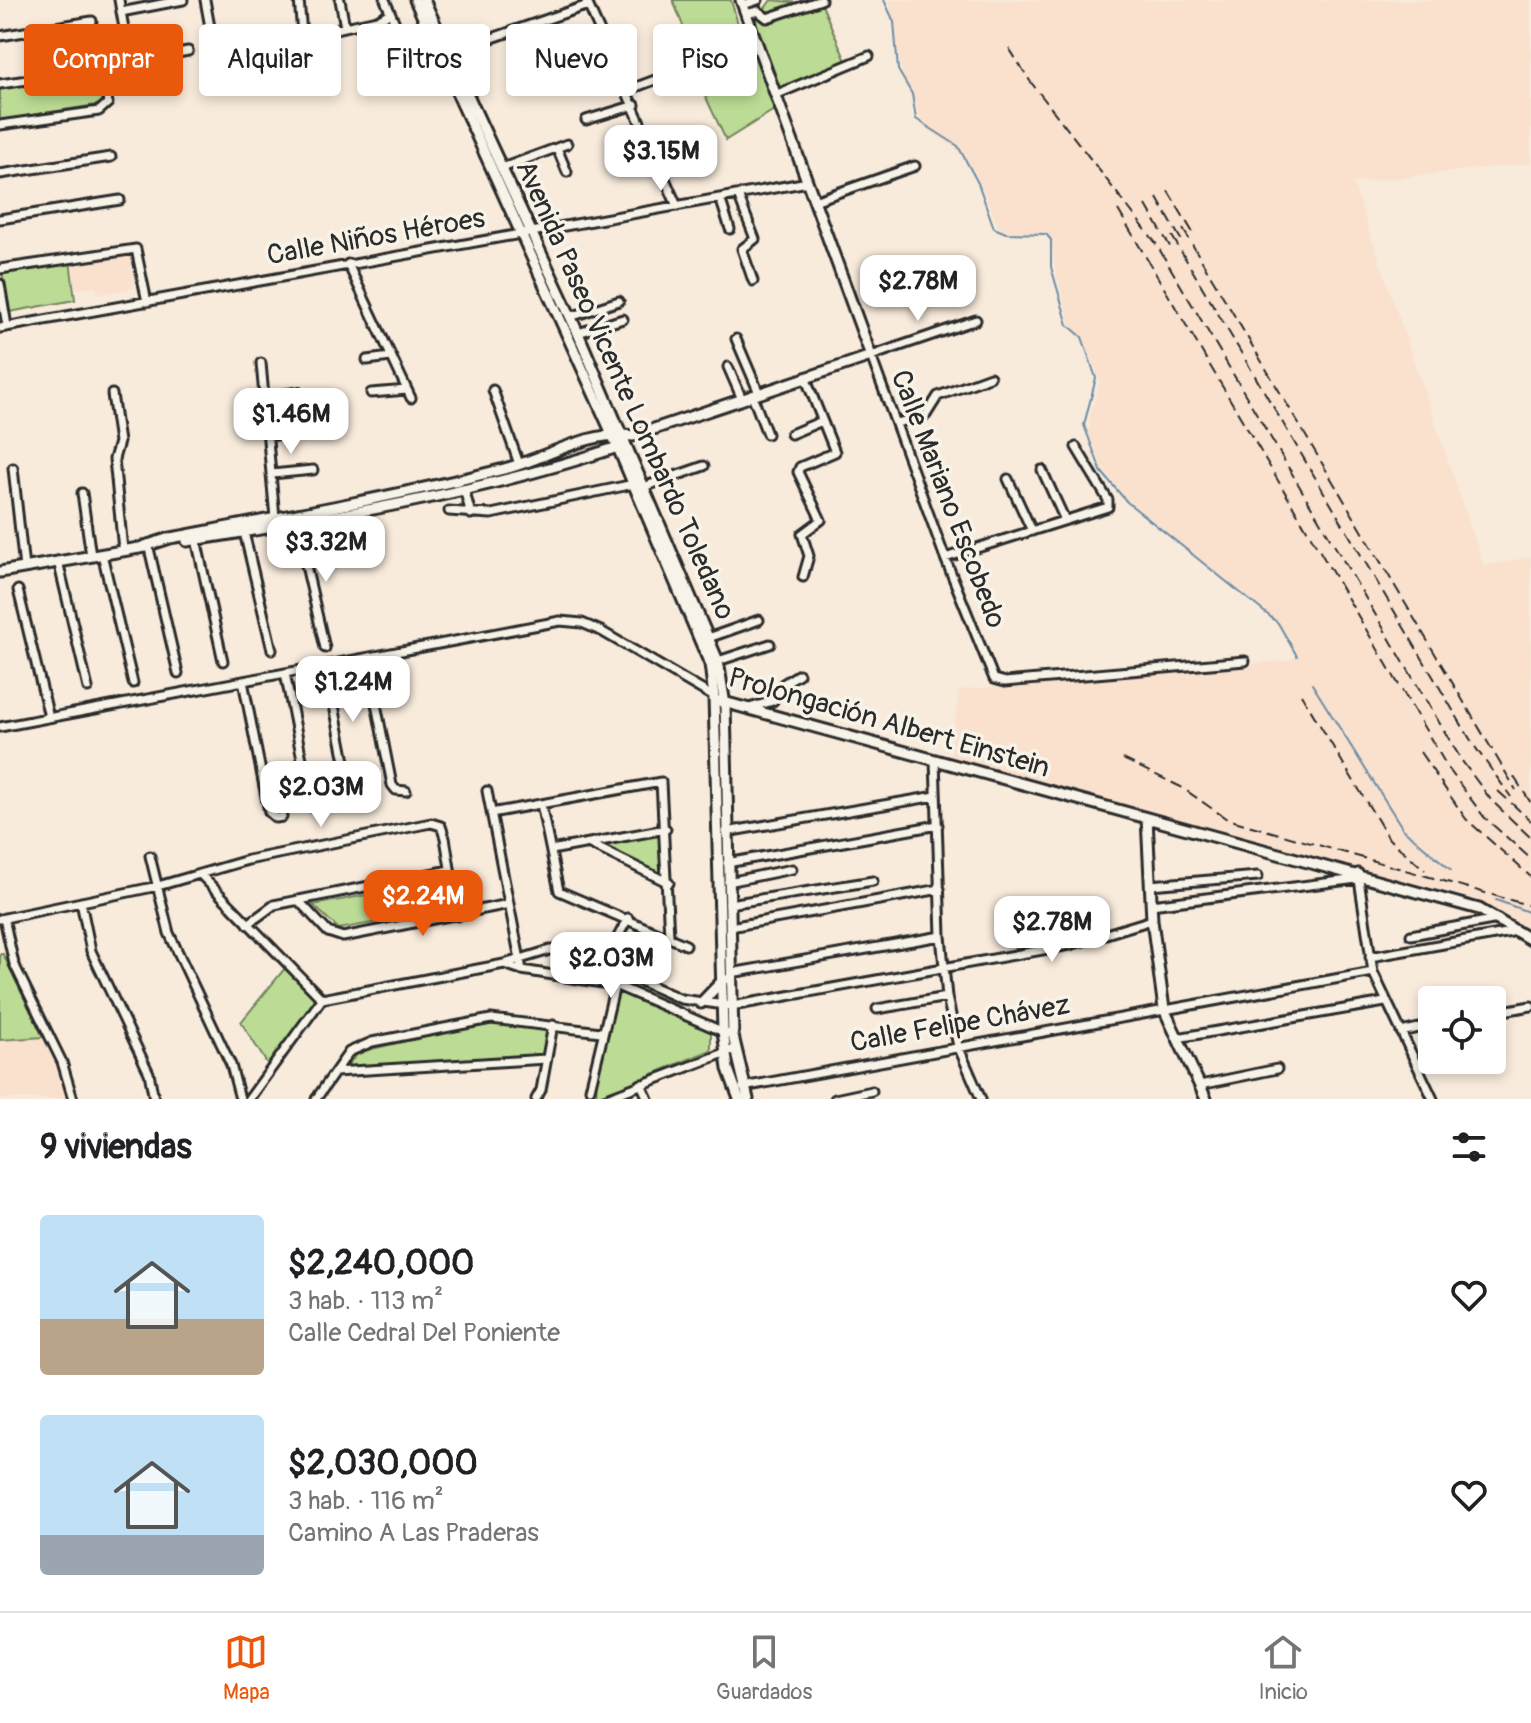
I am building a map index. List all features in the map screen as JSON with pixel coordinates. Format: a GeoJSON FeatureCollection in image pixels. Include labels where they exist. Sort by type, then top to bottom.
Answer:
{"type":"FeatureCollection","features":[{"type":"Feature","properties":{"kind":"main road","name":"Avenida Paseo Vicente Lombardo Toledano"},"geometry":{"type":"LineString","coordinates":[[415,0],[646,486],[711,637],[725,705],[730,927],[727,1006],[730,1050],[739,1099]]}},
{"type":"Feature","properties":{"kind":"main road","name":"Avenida Paseo Vicente Lombardo Toledano"},"geometry":{"type":"LineString","coordinates":[[424,0],[435,24]]}},
{"type":"Feature","properties":{"kind":"main road","name":"Calle Mariano Escobedo"},"geometry":{"type":"LineString","coordinates":[[743,6],[871,356]]}},
{"type":"Feature","properties":{"kind":"main road","name":"Avenida Paseo Vicente Lombardo Toledano"},"geometry":{"type":"LineString","coordinates":[[469,96],[502,168],[526,232],[578,333],[623,440],[634,484],[706,651],[714,697],[728,976]]}},
{"type":"Feature","properties":{"kind":"main road"},"geometry":{"type":"LineString","coordinates":[[146,546],[484,479],[623,440],[871,356]]}},
{"type":"Feature","properties":{"kind":"main road"},"geometry":{"type":"LineString","coordinates":[[0,572],[244,532],[464,489],[519,464],[623,440]]}},
{"type":"Feature","properties":{"kind":"main road","name":"Prolongación Albert Einstein"},"geometry":{"type":"LineString","coordinates":[[714,697],[725,705],[743,710],[1479,909],[1531,940]]}},
{"type":"Feature","properties":{"kind":"main road"},"geometry":{"type":"LineString","coordinates":[[1147,818],[1152,920],[1164,1009],[1206,1099]]}},
{"type":"Feature","properties":{"kind":"main road"},"geometry":{"type":"LineString","coordinates":[[701,1003],[728,976]]}},
{"type":"Feature","properties":{"kind":"main road","name":"Avenida Paseo Vicente Lombardo Toledano"},"geometry":{"type":"LineString","coordinates":[[730,1050],[748,1099]]}},
{"type":"Feature","properties":{"kind":"street"},"geometry":{"type":"LineString","coordinates":[[119,0],[123,24]]}},
{"type":"Feature","properties":{"kind":"street"},"geometry":{"type":"LineString","coordinates":[[121,12],[183,0]]}},
{"type":"Feature","properties":{"kind":"street"},"geometry":{"type":"LineString","coordinates":[[205,0],[209,24]]}},
{"type":"Feature","properties":{"kind":"street"},"geometry":{"type":"LineString","coordinates":[[299,0],[301,24]]}},
{"type":"Feature","properties":{"kind":"street"},"geometry":{"type":"LineString","coordinates":[[340,0],[345,27]]}},
{"type":"Feature","properties":{"kind":"street"},"geometry":{"type":"LineString","coordinates":[[385,0],[395,24]]}},
{"type":"Feature","properties":{"kind":"street"},"geometry":{"type":"LineString","coordinates":[[743,6],[758,0]]}},
{"type":"Feature","properties":{"kind":"street"},"geometry":{"type":"LineString","coordinates":[[743,6],[767,18],[821,0]]}},
{"type":"Feature","properties":{"kind":"street"},"geometry":{"type":"LineString","coordinates":[[490,38],[587,2],[597,24]]}},
{"type":"Feature","properties":{"kind":"street"},"geometry":{"type":"LineString","coordinates":[[341,28],[377,20],[390,13]]}},
{"type":"Feature","properties":{"kind":"street"},"geometry":{"type":"LineString","coordinates":[[0,36],[92,21]]}},
{"type":"Feature","properties":{"kind":"street"},"geometry":{"type":"LineString","coordinates":[[183,52],[188,51]]}},
{"type":"Feature","properties":{"kind":"street"},"geometry":{"type":"LineString","coordinates":[[775,95],[869,56]]}},
{"type":"Feature","properties":{"kind":"street"},"geometry":{"type":"LineString","coordinates":[[0,84],[96,70],[102,72],[108,98],[104,109],[0,125]]}},
{"type":"Feature","properties":{"kind":"street"},"geometry":{"type":"LineString","coordinates":[[631,96],[677,206]]}},
{"type":"Feature","properties":{"kind":"street"},"geometry":{"type":"LineString","coordinates":[[586,120],[635,105]]}},
{"type":"Feature","properties":{"kind":"street"},"geometry":{"type":"LineString","coordinates":[[502,168],[567,144]]}},
{"type":"Feature","properties":{"kind":"street"},"geometry":{"type":"LineString","coordinates":[[557,148],[567,172]]}},
{"type":"Feature","properties":{"kind":"street"},"geometry":{"type":"LineString","coordinates":[[0,174],[111,157]]}},
{"type":"Feature","properties":{"kind":"street"},"geometry":{"type":"LineString","coordinates":[[814,201],[915,166]]}},
{"type":"Feature","properties":{"kind":"street","name":"Calle Niños Héroes"},"geometry":{"type":"LineString","coordinates":[[4,327],[808,182]]}},
{"type":"Feature","properties":{"kind":"street"},"geometry":{"type":"LineString","coordinates":[[738,195],[755,239],[742,249],[753,281]]}},
{"type":"Feature","properties":{"kind":"street"},"geometry":{"type":"LineString","coordinates":[[720,198],[730,229]]}},
{"type":"Feature","properties":{"kind":"street"},"geometry":{"type":"LineString","coordinates":[[0,219],[120,200]]}},
{"type":"Feature","properties":{"kind":"street"},"geometry":{"type":"LineString","coordinates":[[0,269],[136,249],[147,302]]}},
{"type":"Feature","properties":{"kind":"street"},"geometry":{"type":"LineString","coordinates":[[348,264],[409,394],[371,393]]}},
{"type":"Feature","properties":{"kind":"street"},"geometry":{"type":"LineString","coordinates":[[0,284],[4,327]]}},
{"type":"Feature","properties":{"kind":"street"},"geometry":{"type":"LineString","coordinates":[[570,317],[619,301]]}},
{"type":"Feature","properties":{"kind":"street"},"geometry":{"type":"LineString","coordinates":[[578,333],[623,319]]}},
{"type":"Feature","properties":{"kind":"street"},"geometry":{"type":"LineString","coordinates":[[871,356],[976,320]]}},
{"type":"Feature","properties":{"kind":"street"},"geometry":{"type":"LineString","coordinates":[[736,339],[767,434]]}},
{"type":"Feature","properties":{"kind":"street","name":"Calle Mariano Escobedo"},"geometry":{"type":"LineString","coordinates":[[871,356],[945,558],[994,679],[1005,682],[1245,661]]}},
{"type":"Feature","properties":{"kind":"street"},"geometry":{"type":"LineString","coordinates":[[367,360],[391,357]]}},
{"type":"Feature","properties":{"kind":"street"},"geometry":{"type":"LineString","coordinates":[[261,363],[275,518]]}},
{"type":"Feature","properties":{"kind":"street"},"geometry":{"type":"LineString","coordinates":[[728,367],[742,399]]}},
{"type":"Feature","properties":{"kind":"street"},"geometry":{"type":"LineString","coordinates":[[803,577],[809,556],[802,534],[821,520],[798,472],[800,467],[835,452],[805,377]]}},
{"type":"Feature","properties":{"kind":"street"},"geometry":{"type":"LineString","coordinates":[[897,423],[929,413],[938,396],[990,377]]}},
{"type":"Feature","properties":{"kind":"street"},"geometry":{"type":"LineString","coordinates":[[493,390],[519,464]]}},
{"type":"Feature","properties":{"kind":"street"},"geometry":{"type":"LineString","coordinates":[[265,397],[298,392]]}},
{"type":"Feature","properties":{"kind":"street"},"geometry":{"type":"LineString","coordinates":[[112,394],[119,442],[114,459],[123,550]]}},
{"type":"Feature","properties":{"kind":"street"},"geometry":{"type":"LineString","coordinates":[[791,434],[822,421]]}},
{"type":"Feature","properties":{"kind":"street"},"geometry":{"type":"LineString","coordinates":[[268,436],[308,431]]}},
{"type":"Feature","properties":{"kind":"street"},"geometry":{"type":"LineString","coordinates":[[945,558],[1108,507],[1108,500],[1076,447]]}},
{"type":"Feature","properties":{"kind":"street"},"geometry":{"type":"LineString","coordinates":[[646,486],[704,466]]}},
{"type":"Feature","properties":{"kind":"street"},"geometry":{"type":"LineString","coordinates":[[13,468],[24,568]]}},
{"type":"Feature","properties":{"kind":"street"},"geometry":{"type":"LineString","coordinates":[[272,474],[313,470]]}},
{"type":"Feature","properties":{"kind":"street"},"geometry":{"type":"LineString","coordinates":[[1042,470],[1065,520]]}},
{"type":"Feature","properties":{"kind":"street"},"geometry":{"type":"LineString","coordinates":[[1008,479],[1032,531]]}},
{"type":"Feature","properties":{"kind":"street"},"geometry":{"type":"LineString","coordinates":[[449,511],[491,514],[634,484]]}},
{"type":"Feature","properties":{"kind":"street"},"geometry":{"type":"LineString","coordinates":[[464,489],[471,514]]}},
{"type":"Feature","properties":{"kind":"street"},"geometry":{"type":"LineString","coordinates":[[82,493],[91,556]]}},
{"type":"Feature","properties":{"kind":"street"},"geometry":{"type":"LineString","coordinates":[[296,522],[325,648]]}},
{"type":"Feature","properties":{"kind":"street"},"geometry":{"type":"LineString","coordinates":[[244,532],[272,650]]}},
{"type":"Feature","properties":{"kind":"street"},"geometry":{"type":"LineString","coordinates":[[196,539],[223,661]]}},
{"type":"Feature","properties":{"kind":"street"},"geometry":{"type":"LineString","coordinates":[[146,546],[178,673]]}},
{"type":"Feature","properties":{"kind":"street"},"geometry":{"type":"LineString","coordinates":[[102,554],[133,683]]}},
{"type":"Feature","properties":{"kind":"street"},"geometry":{"type":"LineString","coordinates":[[58,561],[88,688]]}},
{"type":"Feature","properties":{"kind":"street"},"geometry":{"type":"LineString","coordinates":[[18,590],[49,717]]}},
{"type":"Feature","properties":{"kind":"street"},"geometry":{"type":"LineString","coordinates":[[711,637],[759,620]]}},
{"type":"Feature","properties":{"kind":"street","name":"Prolongación Albert Einstein"},"geometry":{"type":"LineString","coordinates":[[0,727],[560,621],[582,623],[714,697]]}},
{"type":"Feature","properties":{"kind":"street"},"geometry":{"type":"LineString","coordinates":[[718,661],[770,644]]}},
{"type":"Feature","properties":{"kind":"street"},"geometry":{"type":"LineString","coordinates":[[367,658],[392,785],[396,790],[406,791]]}},
{"type":"Feature","properties":{"kind":"street"},"geometry":{"type":"LineString","coordinates":[[326,665],[352,797],[358,802],[365,801]]}},
{"type":"Feature","properties":{"kind":"street"},"geometry":{"type":"LineString","coordinates":[[285,673],[311,805],[322,809]]}},
{"type":"Feature","properties":{"kind":"street"},"geometry":{"type":"LineString","coordinates":[[743,710],[773,701],[783,684],[799,674]]}},
{"type":"Feature","properties":{"kind":"street"},"geometry":{"type":"LineString","coordinates":[[243,681],[269,812],[276,818],[282,817]]}},
{"type":"Feature","properties":{"kind":"street"},"geometry":{"type":"LineString","coordinates":[[935,760],[941,936],[947,997],[958,1046],[981,1099]]}},
{"type":"Feature","properties":{"kind":"street"},"geometry":{"type":"LineString","coordinates":[[491,813],[652,781],[663,784],[669,936]]}},
{"type":"Feature","properties":{"kind":"street"},"geometry":{"type":"LineString","coordinates":[[487,791],[522,970]]}},
{"type":"Feature","properties":{"kind":"street"},"geometry":{"type":"LineString","coordinates":[[726,832],[936,796]]}},
{"type":"Feature","properties":{"kind":"street"},"geometry":{"type":"LineString","coordinates":[[541,804],[556,884],[564,895],[628,918],[686,945]]}},
{"type":"Feature","properties":{"kind":"street"},"geometry":{"type":"LineString","coordinates":[[73,1099],[62,1062],[14,964],[2,919],[158,886],[259,857],[431,823],[443,829],[458,916]]}},
{"type":"Feature","properties":{"kind":"street"},"geometry":{"type":"LineString","coordinates":[[727,863],[938,825]]}},
{"type":"Feature","properties":{"kind":"street"},"geometry":{"type":"LineString","coordinates":[[551,850],[666,829]]}},
{"type":"Feature","properties":{"kind":"street"},"geometry":{"type":"LineString","coordinates":[[590,844],[669,883]]}},
{"type":"Feature","properties":{"kind":"street"},"geometry":{"type":"LineString","coordinates":[[150,856],[177,954],[231,1065],[240,1099]]}},
{"type":"Feature","properties":{"kind":"street"},"geometry":{"type":"LineString","coordinates":[[728,882],[792,869]]}},
{"type":"Feature","properties":{"kind":"street"},"geometry":{"type":"LineString","coordinates":[[248,924],[267,908],[450,870]]}},
{"type":"Feature","properties":{"kind":"street"},"geometry":{"type":"LineString","coordinates":[[201,875],[322,999]]}},
{"type":"Feature","properties":{"kind":"street"},"geometry":{"type":"LineString","coordinates":[[1150,885],[1258,876]]}},
{"type":"Feature","properties":{"kind":"street"},"geometry":{"type":"LineString","coordinates":[[1151,905],[1357,876],[1373,972],[1433,1099]]}},
{"type":"Feature","properties":{"kind":"street"},"geometry":{"type":"LineString","coordinates":[[729,904],[873,881]]}},
{"type":"Feature","properties":{"kind":"street"},"geometry":{"type":"LineString","coordinates":[[730,927],[940,889]]}},
{"type":"Feature","properties":{"kind":"street"},"geometry":{"type":"LineString","coordinates":[[298,900],[328,932],[343,937],[509,904]]}},
{"type":"Feature","properties":{"kind":"street"},"geometry":{"type":"LineString","coordinates":[[81,902],[91,951],[149,1073],[154,1099]]}},
{"type":"Feature","properties":{"kind":"street"},"geometry":{"type":"LineString","coordinates":[[604,963],[628,918]]}},
{"type":"Feature","properties":{"kind":"street"},"geometry":{"type":"LineString","coordinates":[[1411,935],[1498,919]]}},
{"type":"Feature","properties":{"kind":"street"},"geometry":{"type":"LineString","coordinates":[[249,1099],[322,999],[504,964],[520,957],[560,949],[604,963],[641,981],[701,1003],[727,1006],[1070,945],[1152,920]]}},
{"type":"Feature","properties":{"kind":"street"},"geometry":{"type":"LineString","coordinates":[[1370,957],[1517,931]]}},
{"type":"Feature","properties":{"kind":"street"},"geometry":{"type":"LineString","coordinates":[[728,976],[941,936]]}},
{"type":"Feature","properties":{"kind":"street"},"geometry":{"type":"LineString","coordinates":[[504,964],[522,970],[615,985],[728,1034]]}},
{"type":"Feature","properties":{"kind":"street","name":"Calle Felipe Chávez"},"geometry":{"type":"LineString","coordinates":[[743,1087],[1373,972]]}},
{"type":"Feature","properties":{"kind":"street"},"geometry":{"type":"LineString","coordinates":[[636,993],[641,981]]}},
{"type":"Feature","properties":{"kind":"street"},"geometry":{"type":"LineString","coordinates":[[590,1089],[601,1032],[615,985]]}},
{"type":"Feature","properties":{"kind":"street"},"geometry":{"type":"LineString","coordinates":[[877,1009],[947,997]]}},
{"type":"Feature","properties":{"kind":"street"},"geometry":{"type":"LineString","coordinates":[[1177,1038],[1385,1002]]}},
{"type":"Feature","properties":{"kind":"street"},"geometry":{"type":"LineString","coordinates":[[1506,1010],[1531,1006]]}},
{"type":"Feature","properties":{"kind":"street"},"geometry":{"type":"LineString","coordinates":[[316,1099],[349,1052],[372,1042],[491,1019],[601,1032]]}},
{"type":"Feature","properties":{"kind":"street"},"geometry":{"type":"LineString","coordinates":[[536,1099],[553,1025]]}},
{"type":"Feature","properties":{"kind":"street"},"geometry":{"type":"LineString","coordinates":[[1401,1032],[1418,1028]]}},
{"type":"Feature","properties":{"kind":"street"},"geometry":{"type":"LineString","coordinates":[[604,1099],[730,1050]]}},
{"type":"Feature","properties":{"kind":"street"},"geometry":{"type":"LineString","coordinates":[[335,1072],[546,1059]]}},
{"type":"Feature","properties":{"kind":"street"},"geometry":{"type":"LineString","coordinates":[[1200,1085],[1277,1069]]}},
{"type":"Feature","properties":{"kind":"street"},"geometry":{"type":"LineString","coordinates":[[641,1084],[648,1099]]}},
{"type":"Feature","properties":{"kind":"street"},"geometry":{"type":"LineString","coordinates":[[835,1099],[872,1091]]}},
{"type":"Feature","properties":{"kind":"shaded area"},"geometry":{"type":"Polygon","coordinates":[[[889,0],[1531,0],[1531,163],[1353,183],[1484,566],[1531,557],[1531,931],[1476,899],[950,760],[959,690],[1290,660],[1298,655],[1276,622],[1126,499],[1102,467],[1089,435],[1089,419],[1100,381],[1081,334],[1072,329],[1056,274],[1051,237],[1000,230],[975,172],[955,147],[924,127],[901,69],[889,0]]]}},
{"type":"Feature","properties":{"kind":"shaded area"},"geometry":{"type":"Polygon","coordinates":[[[130,256],[135,288],[98,294],[97,287],[75,289],[72,266],[130,256]]]}},
{"type":"Feature","properties":{"kind":"shaded area"},"geometry":{"type":"Polygon","coordinates":[[[45,1037],[68,1086],[69,1099],[0,1099],[0,1040],[45,1037]]]}},
{"type":"Feature","properties":{"kind":"green space"},"geometry":{"type":"Polygon","coordinates":[[[673,0],[731,0],[738,24],[682,24],[673,0]]]}},
{"type":"Feature","properties":{"kind":"green space"},"geometry":{"type":"Polygon","coordinates":[[[771,0],[822,5],[846,61],[779,89],[776,94],[757,44],[757,24],[754,24],[771,0]]]}},
{"type":"Feature","properties":{"kind":"green space"},"geometry":{"type":"Polygon","coordinates":[[[757,47],[777,108],[726,140],[705,96],[757,96],[757,47]]]}},
{"type":"Feature","properties":{"kind":"green space"},"geometry":{"type":"Polygon","coordinates":[[[24,84],[24,96],[101,96],[102,104],[0,120],[0,88],[24,84]]]}},
{"type":"Feature","properties":{"kind":"green space"},"geometry":{"type":"Polygon","coordinates":[[[70,260],[75,300],[9,312],[2,272],[70,260]]]}},
{"type":"Feature","properties":{"kind":"green space"},"geometry":{"type":"Polygon","coordinates":[[[664,832],[666,879],[600,845],[664,832]]]}},
{"type":"Feature","properties":{"kind":"green space"},"geometry":{"type":"Polygon","coordinates":[[[442,881],[449,909],[339,929],[313,905],[442,881]]]}},
{"type":"Feature","properties":{"kind":"green space"},"geometry":{"type":"Polygon","coordinates":[[[0,954],[3,954],[43,1037],[0,1040],[0,954]]]}},
{"type":"Feature","properties":{"kind":"green space"},"geometry":{"type":"Polygon","coordinates":[[[286,967],[319,996],[268,1065],[241,1022],[286,967]]]}},
{"type":"Feature","properties":{"kind":"green space"},"geometry":{"type":"Polygon","coordinates":[[[618,991],[711,1032],[711,1050],[597,1097],[597,1071],[618,991]]]}},
{"type":"Feature","properties":{"kind":"green space"},"geometry":{"type":"Polygon","coordinates":[[[504,1023],[548,1029],[542,1055],[346,1067],[359,1052],[474,1025],[504,1023]]]}},
{"type":"Feature","properties":{"kind":"waterway"},"geometry":{"type":"LineString","coordinates":[[884,0],[894,22],[898,70],[912,94],[916,119],[958,146],[978,183],[994,228],[1006,233],[1046,234],[1051,240],[1051,267],[1068,325],[1082,337],[1096,378],[1084,425],[1101,471],[1127,502],[1278,623],[1297,656]]}},
{"type":"Feature","properties":{"kind":"waterway"},"geometry":{"type":"LineString","coordinates":[[1312,684],[1403,829],[1451,870]]}},
{"type":"Feature","properties":{"kind":"waterway"},"geometry":{"type":"LineString","coordinates":[[1496,900],[1531,913]]}},
{"type":"Feature","properties":{"kind":"railway"},"geometry":{"type":"LineString","coordinates":[[1009,48],[1030,81],[1155,242],[1462,761],[1491,800],[1531,838]]}},
{"type":"Feature","properties":{"kind":"railway"},"geometry":{"type":"LineString","coordinates":[[1168,191],[1195,236]]}},
{"type":"Feature","properties":{"kind":"railway"},"geometry":{"type":"LineString","coordinates":[[1157,198],[1183,243]]}},
{"type":"Feature","properties":{"kind":"railway"},"geometry":{"type":"LineString","coordinates":[[1146,205],[1172,250]]}},
{"type":"Feature","properties":{"kind":"railway"},"geometry":{"type":"LineString","coordinates":[[1118,210],[1448,768],[1484,817],[1531,859]]}},
{"type":"Feature","properties":{"kind":"railway"},"geometry":{"type":"LineString","coordinates":[[1183,229],[1516,790]]}},
{"type":"Feature","properties":{"kind":"railway"},"geometry":{"type":"LineString","coordinates":[[1172,236],[1473,744],[1511,797]]}},
{"type":"Feature","properties":{"kind":"railway"},"geometry":{"type":"LineString","coordinates":[[1301,694],[1389,839],[1425,870]]}},
{"type":"Feature","properties":{"kind":"railway"},"geometry":{"type":"LineString","coordinates":[[1420,752],[1466,819],[1531,877]]}},
{"type":"Feature","properties":{"kind":"railway"},"geometry":{"type":"LineString","coordinates":[[1123,759],[1181,787],[1227,819],[1531,906]]}},
{"type":"Feature","properties":{"kind":"railway"},"geometry":{"type":"LineString","coordinates":[[1514,777],[1531,803]]}},
{"type":"Feature","properties":{"kind":"railway"},"geometry":{"type":"LineString","coordinates":[[1498,791],[1531,821]]}}]}
